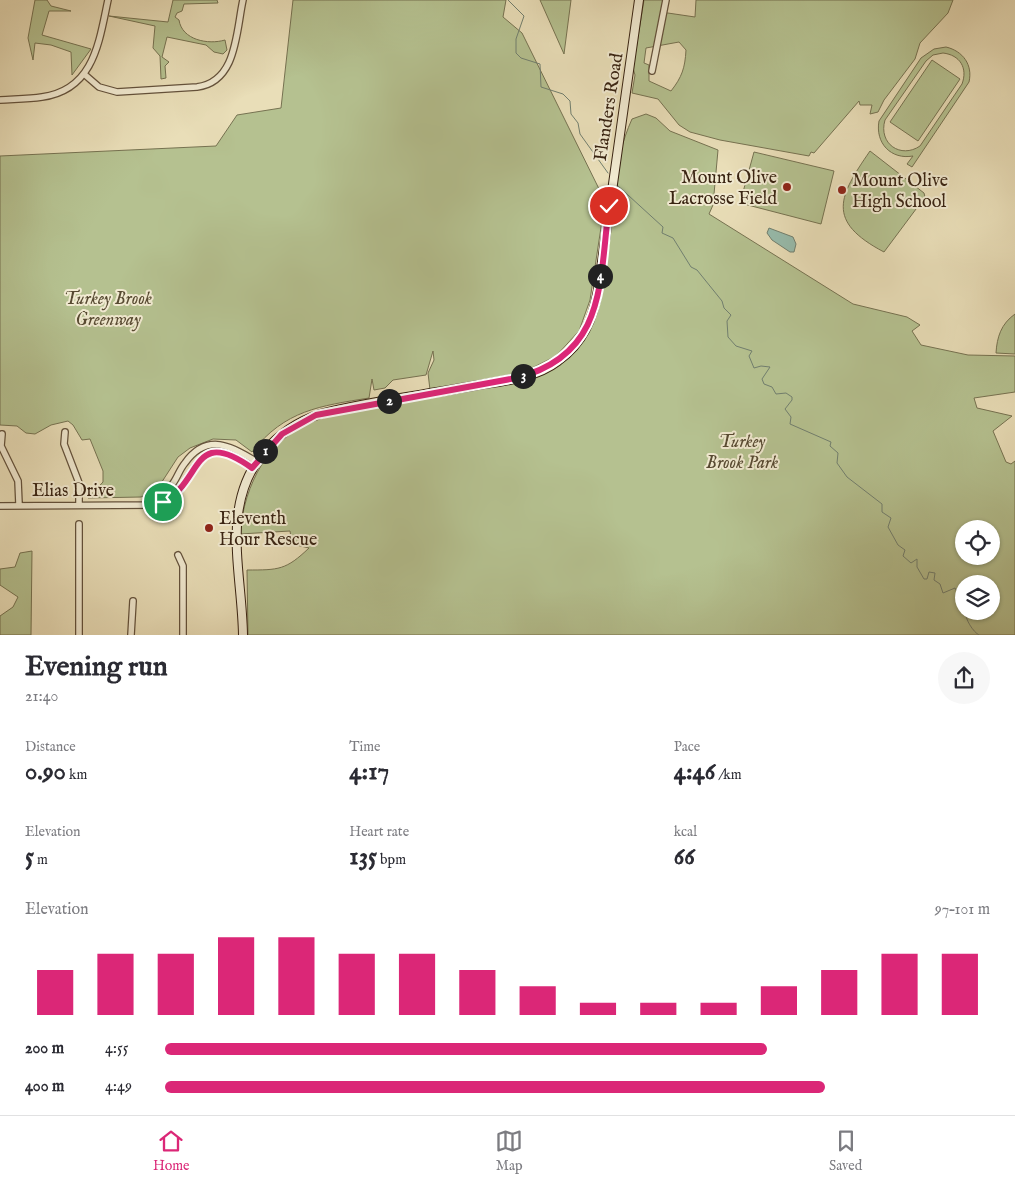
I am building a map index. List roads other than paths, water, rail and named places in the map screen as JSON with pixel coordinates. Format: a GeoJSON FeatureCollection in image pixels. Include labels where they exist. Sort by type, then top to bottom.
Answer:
{"type":"FeatureCollection","features":[{"type":"Feature","properties":{"kind":"main road","name":"Flanders Road"},"geometry":{"type":"LineString","coordinates":[[243,635],[236,520],[243,487],[254,465],[282,434],[316,415],[527,375],[556,363],[576,345],[589,324],[595,305],[639,0]]}},
{"type":"Feature","properties":{"kind":"street"},"geometry":{"type":"LineString","coordinates":[[0,100],[42,97],[55,94],[71,86],[84,74],[96,52],[108,0]]}},
{"type":"Feature","properties":{"kind":"street"},"geometry":{"type":"LineString","coordinates":[[84,74],[99,86],[117,92],[197,87],[209,84],[221,77],[228,66],[243,0]]}},
{"type":"Feature","properties":{"kind":"street"},"geometry":{"type":"LineString","coordinates":[[652,71],[666,0]]}},
{"type":"Feature","properties":{"kind":"street"},"geometry":{"type":"LineString","coordinates":[[65,432],[64,444],[79,483],[79,505]]}},
{"type":"Feature","properties":{"kind":"street"},"geometry":{"type":"LineString","coordinates":[[2,434],[1,446],[18,481],[19,504]]}},
{"type":"Feature","properties":{"kind":"street"},"geometry":{"type":"LineString","coordinates":[[145,504],[167,490],[187,460],[204,448],[229,445],[254,465]]}},
{"type":"Feature","properties":{"kind":"street","name":"Elias Drive"},"geometry":{"type":"LineString","coordinates":[[0,506],[19,504],[157,504],[170,498],[201,459],[212,453],[222,452],[231,454],[254,465]]}},
{"type":"Feature","properties":{"kind":"street"},"geometry":{"type":"LineString","coordinates":[[79,524],[79,635]]}},
{"type":"Feature","properties":{"kind":"street"},"geometry":{"type":"LineString","coordinates":[[178,555],[183,566],[183,635]]}},
{"type":"Feature","properties":{"kind":"street"},"geometry":{"type":"LineString","coordinates":[[131,635],[133,600]]}},
{"type":"Feature","properties":{"kind":"waterway"},"geometry":{"type":"LineString","coordinates":[[508,0],[524,16],[516,39],[516,53],[521,58],[540,64],[541,87],[563,94],[570,101],[571,114],[578,123],[580,134],[608,173]]}},
{"type":"Feature","properties":{"kind":"waterway"},"geometry":{"type":"LineString","coordinates":[[617,185],[663,227],[662,233],[673,238],[691,267],[697,270],[722,301],[724,308],[731,315],[727,321],[728,337],[736,346],[752,351],[749,356],[754,368],[761,366],[770,367],[762,379],[764,384],[772,387],[776,394],[786,393],[792,397],[792,400],[785,409],[791,417],[790,424],[831,442],[830,446],[838,453],[837,463],[847,477],[882,504],[882,512],[891,518],[888,527],[898,545],[905,550],[903,556],[911,563],[917,559],[917,567],[924,579],[927,579],[929,572],[935,573],[934,580],[940,584],[943,593],[955,588]]}},
{"type":"Feature","properties":{"kind":"waterway"},"geometry":{"type":"LineString","coordinates":[[967,620],[979,635]]}},
{"type":"Feature","properties":{"kind":"place","name":"Mount Olive Lacrosse Field"},"geometry":{"type":"Point","coordinates":[787,187]}},
{"type":"Feature","properties":{"kind":"place","name":"Mount Olive High School"},"geometry":{"type":"Point","coordinates":[842,190]}},
{"type":"Feature","properties":{"kind":"place","name":"Eleventh Hour Rescue"},"geometry":{"type":"Point","coordinates":[209,528]}},
{"type":"Feature","properties":{"kind":"park label","name":"Turkey Brook Greenway"},"geometry":{"type":"Point","coordinates":[108,308]}},
{"type":"Feature","properties":{"kind":"park label","name":"Turkey Brook Park"},"geometry":{"type":"Point","coordinates":[742,451]}}]}
